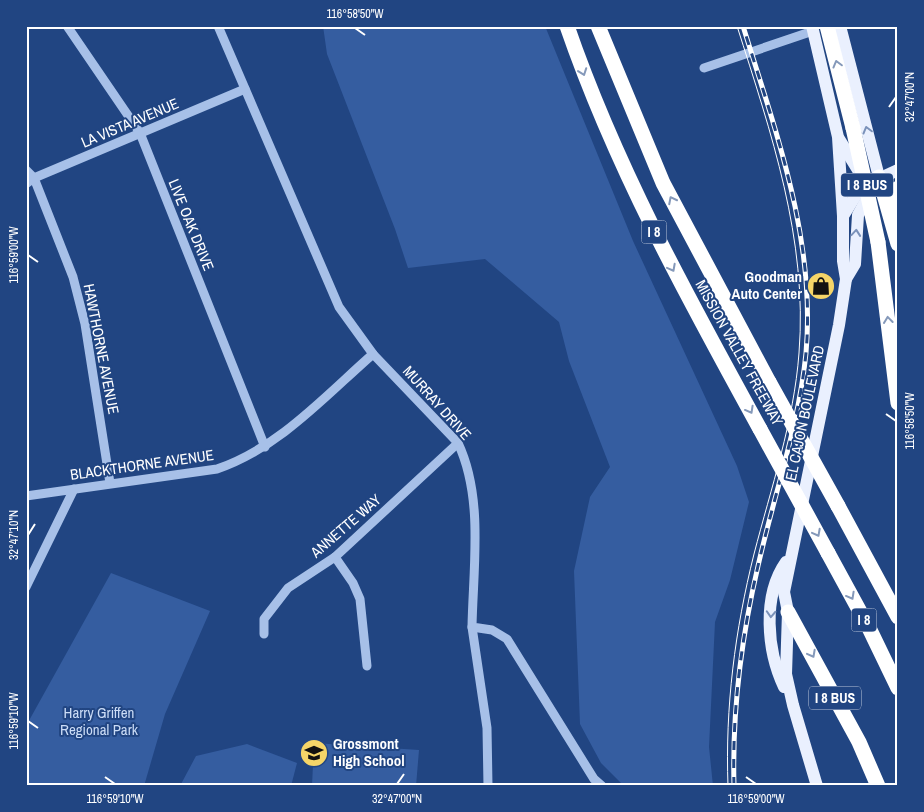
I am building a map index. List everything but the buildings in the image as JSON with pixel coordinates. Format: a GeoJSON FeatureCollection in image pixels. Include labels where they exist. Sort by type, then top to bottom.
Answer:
{"type":"FeatureCollection","features":[{"type":"Feature","properties":{"kind":"highway","name":"MISSION VALLEY FREEWAY"},"geometry":{"type":"LineString","coordinates":[[567,26],[599,113],[642,210],[672,269],[878,646],[898,688]]}},
{"type":"Feature","properties":{"kind":"highway","name":"MISSION VALLEY FREEWAY"},"geometry":{"type":"LineString","coordinates":[[598,26],[663,183],[769,382],[898,617]]}},
{"type":"Feature","properties":{"kind":"highway","name":"I 8 BUS"},"geometry":{"type":"LineString","coordinates":[[817,28],[853,128],[878,242],[898,403]]}},
{"type":"Feature","properties":{"kind":"highway"},"geometry":{"type":"LineString","coordinates":[[880,178],[898,244]]}},
{"type":"Feature","properties":{"kind":"highway"},"geometry":{"type":"LineString","coordinates":[[898,188],[895,194],[898,228]]}},
{"type":"Feature","properties":{"kind":"highway","name":"I 8 BUS"},"geometry":{"type":"LineString","coordinates":[[788,612],[858,742],[878,786]]}},
{"type":"Feature","properties":{"kind":"main road"},"geometry":{"type":"LineString","coordinates":[[840,26],[880,178]]}},
{"type":"Feature","properties":{"kind":"main road","name":"EL CAJON BOULEVARD"},"geometry":{"type":"LineString","coordinates":[[817,28],[838,137],[843,216],[843,261],[846,279],[838,334],[784,592],[788,612],[786,674],[793,705],[817,786]]}},
{"type":"Feature","properties":{"kind":"main road"},"geometry":{"type":"LineString","coordinates":[[838,137],[858,170],[880,178]]}},
{"type":"Feature","properties":{"kind":"main road"},"geometry":{"type":"LineString","coordinates":[[843,216],[861,187],[898,170]]}},
{"type":"Feature","properties":{"kind":"main road","name":"EL CAJON BOULEVARD"},"geometry":{"type":"LineString","coordinates":[[846,279],[855,264],[858,215],[880,178]]}},
{"type":"Feature","properties":{"kind":"main road","name":"EL CAJON BOULEVARD"},"geometry":{"type":"LineString","coordinates":[[792,554],[783,567],[773,589],[770,628],[777,671],[793,705]]}},
{"type":"Feature","properties":{"kind":"street","name":"LIVE OAK DRIVE"},"geometry":{"type":"LineString","coordinates":[[67,26],[140,133],[265,447]]}},
{"type":"Feature","properties":{"kind":"street","name":"MURRAY DRIVE"},"geometry":{"type":"LineString","coordinates":[[218,26],[339,307],[373,354],[458,443],[469,480],[474,515],[472,627],[487,728],[488,786]]}},
{"type":"Feature","properties":{"kind":"street"},"geometry":{"type":"LineString","coordinates":[[704,68],[817,28]]}},
{"type":"Feature","properties":{"kind":"street","name":"LA VISTA AVENUE"},"geometry":{"type":"LineString","coordinates":[[30,181],[245,89]]}},
{"type":"Feature","properties":{"kind":"street","name":"HAWTHORNE AVENUE"},"geometry":{"type":"LineString","coordinates":[[26,170],[73,278],[82,315],[110,484]]}},
{"type":"Feature","properties":{"kind":"street","name":"BLACKTHORNE AVENUE"},"geometry":{"type":"LineString","coordinates":[[26,496],[217,469],[240,461],[280,437],[373,354]]}},
{"type":"Feature","properties":{"kind":"street","name":"ANNETTE WAY"},"geometry":{"type":"LineString","coordinates":[[264,634],[264,619],[279,597],[288,588],[335,557],[458,443]]}},
{"type":"Feature","properties":{"kind":"street"},"geometry":{"type":"LineString","coordinates":[[26,588],[74,489]]}},
{"type":"Feature","properties":{"kind":"street"},"geometry":{"type":"LineString","coordinates":[[335,557],[353,583],[360,599],[367,666]]}},
{"type":"Feature","properties":{"kind":"street"},"geometry":{"type":"LineString","coordinates":[[472,627],[492,630],[507,639],[594,779],[602,786]]}},
{"type":"Feature","properties":{"kind":"green space"},"geometry":{"type":"Polygon","coordinates":[[[323,26],[545,26],[633,241],[737,466],[749,502],[730,580],[715,622],[709,747],[713,786],[624,786],[601,763],[580,724],[574,571],[590,497],[610,467],[569,361],[559,322],[485,259],[408,268],[395,229],[327,54],[323,26]]]}},
{"type":"Feature","properties":{"kind":"green space","name":"Harry Griffen Regional Park"},"geometry":{"type":"Polygon","coordinates":[[[111,573],[210,611],[165,714],[144,786],[26,786],[26,726],[111,573]]]}},
{"type":"Feature","properties":{"kind":"green space"},"geometry":{"type":"Polygon","coordinates":[[[314,743],[419,750],[416,786],[312,786],[314,743]]]}},
{"type":"Feature","properties":{"kind":"green space"},"geometry":{"type":"Polygon","coordinates":[[[247,744],[297,763],[291,786],[180,786],[196,756],[247,744]]]}},
{"type":"Feature","properties":{"kind":"tram line"},"geometry":{"type":"LineString","coordinates":[[728,786],[728,727],[737,640],[747,583],[781,454],[792,404],[799,353],[800,311],[798,269],[784,187],[774,146],[737,26]]}},
{"type":"Feature","properties":{"kind":"railway"},"geometry":{"type":"LineString","coordinates":[[734,786],[736,703],[742,648],[764,539],[798,407],[806,353],[808,311],[805,269],[791,187],[743,26]]}},
{"type":"Feature","properties":{"kind":"place","name":"Goodman Auto Center"},"geometry":{"type":"Point","coordinates":[821,286]}},
{"type":"Feature","properties":{"kind":"place","name":"Grossmont High School"},"geometry":{"type":"Point","coordinates":[314,753]}}]}
